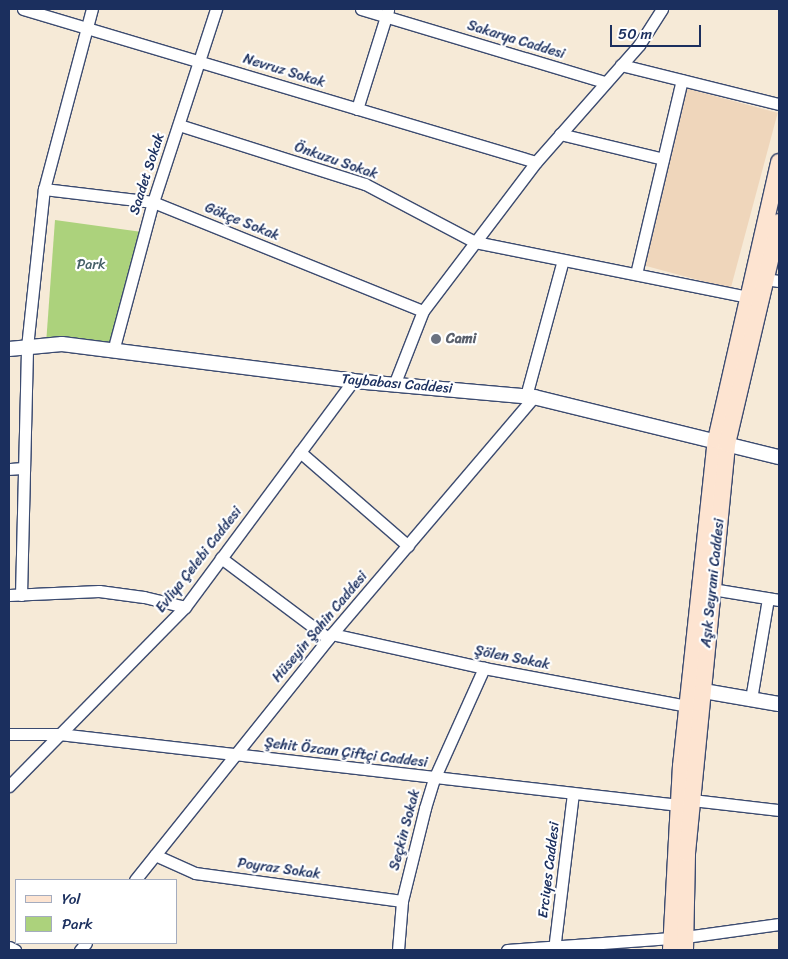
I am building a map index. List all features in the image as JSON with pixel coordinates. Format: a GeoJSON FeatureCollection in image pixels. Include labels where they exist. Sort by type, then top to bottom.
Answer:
{"type":"FeatureCollection","features":[{"type":"Feature","properties":{"kind":"main road"},"geometry":{"type":"LineString","coordinates":[[696,689],[721,442],[748,297],[779,162]]}},
{"type":"Feature","properties":{"kind":"main road","name":"Aşık Seyrani Caddesi"},"geometry":{"type":"LineString","coordinates":[[678,944],[686,803],[694,707],[712,589],[721,442],[772,280],[779,222]]}},
{"type":"Feature","properties":{"kind":"street","name":"Nevruz Sokak"},"geometry":{"type":"LineString","coordinates":[[23,9],[536,162]]}},
{"type":"Feature","properties":{"kind":"street"},"geometry":{"type":"LineString","coordinates":[[92,9],[44,189],[27,347],[24,468],[15,595],[99,591],[144,597],[185,607]]}},
{"type":"Feature","properties":{"kind":"street","name":"Saadet Sokak"},"geometry":{"type":"LineString","coordinates":[[113,351],[153,202],[216,9]]}},
{"type":"Feature","properties":{"kind":"street","name":"Sakarya Caddesi"},"geometry":{"type":"LineString","coordinates":[[361,9],[387,12],[606,82]]}},
{"type":"Feature","properties":{"kind":"street"},"geometry":{"type":"LineString","coordinates":[[394,384],[423,311],[536,162],[648,34],[662,9]]}},
{"type":"Feature","properties":{"kind":"street"},"geometry":{"type":"LineString","coordinates":[[357,109],[387,12]]}},
{"type":"Feature","properties":{"kind":"street"},"geometry":{"type":"LineString","coordinates":[[621,65],[779,104]]}},
{"type":"Feature","properties":{"kind":"street"},"geometry":{"type":"LineString","coordinates":[[636,274],[682,80]]}},
{"type":"Feature","properties":{"kind":"street","name":"Önkuzu Sokak"},"geometry":{"type":"LineString","coordinates":[[179,125],[365,184],[476,242],[748,297]]}},
{"type":"Feature","properties":{"kind":"street"},"geometry":{"type":"LineString","coordinates":[[560,134],[663,159]]}},
{"type":"Feature","properties":{"kind":"street","name":"Gökçe Sokak"},"geometry":{"type":"LineString","coordinates":[[44,189],[153,202],[423,311]]}},
{"type":"Feature","properties":{"kind":"street"},"geometry":{"type":"LineString","coordinates":[[530,397],[563,260]]}},
{"type":"Feature","properties":{"kind":"street","name":"Taybabası Caddesi"},"geometry":{"type":"LineString","coordinates":[[9,349],[62,344],[353,381],[530,397],[779,457]]}},
{"type":"Feature","properties":{"kind":"street","name":"Evliya Çelebi Caddesi"},"geometry":{"type":"LineString","coordinates":[[9,786],[185,607],[353,381]]}},
{"type":"Feature","properties":{"kind":"street","name":"Hüseyin Şahin Caddesi"},"geometry":{"type":"LineString","coordinates":[[136,879],[330,636],[408,546],[530,397]]}},
{"type":"Feature","properties":{"kind":"street"},"geometry":{"type":"LineString","coordinates":[[300,452],[408,546]]}},
{"type":"Feature","properties":{"kind":"street"},"geometry":{"type":"LineString","coordinates":[[9,470],[24,468]]}},
{"type":"Feature","properties":{"kind":"street"},"geometry":{"type":"LineString","coordinates":[[221,558],[330,636]]}},
{"type":"Feature","properties":{"kind":"street"},"geometry":{"type":"LineString","coordinates":[[712,589],[774,599],[751,699]]}},
{"type":"Feature","properties":{"kind":"street","name":"Şölen Sokak"},"geometry":{"type":"LineString","coordinates":[[330,636],[484,668],[694,707]]}},
{"type":"Feature","properties":{"kind":"street","name":"Seçkin Sokak"},"geometry":{"type":"LineString","coordinates":[[398,950],[402,901],[434,779],[484,668]]}},
{"type":"Feature","properties":{"kind":"street"},"geometry":{"type":"LineString","coordinates":[[696,689],[779,704]]}},
{"type":"Feature","properties":{"kind":"street","name":"Şehit Özcan Çiftçi Caddesi"},"geometry":{"type":"LineString","coordinates":[[9,734],[59,734],[573,794],[779,810]]}},
{"type":"Feature","properties":{"kind":"street","name":"Erciyes Caddesi"},"geometry":{"type":"LineString","coordinates":[[554,949],[573,794]]}},
{"type":"Feature","properties":{"kind":"street","name":"Poyraz Sokak"},"geometry":{"type":"LineString","coordinates":[[155,855],[196,873],[402,901]]}},
{"type":"Feature","properties":{"kind":"street"},"geometry":{"type":"LineString","coordinates":[[507,950],[678,944],[779,924]]}},
{"type":"Feature","properties":{"kind":"street"},"geometry":{"type":"LineString","coordinates":[[9,947],[15,950]]}},
{"type":"Feature","properties":{"kind":"shaded area"},"geometry":{"type":"Polygon","coordinates":[[[685,88],[778,113],[731,289],[638,264],[685,88]]]}},
{"type":"Feature","properties":{"kind":"green space","name":"Park"},"geometry":{"type":"Polygon","coordinates":[[[55,220],[142,232],[108,348],[46,344],[55,220]]]}},
{"type":"Feature","properties":{"kind":"place","name":"Cami"},"geometry":{"type":"Point","coordinates":[436,339]}}]}
